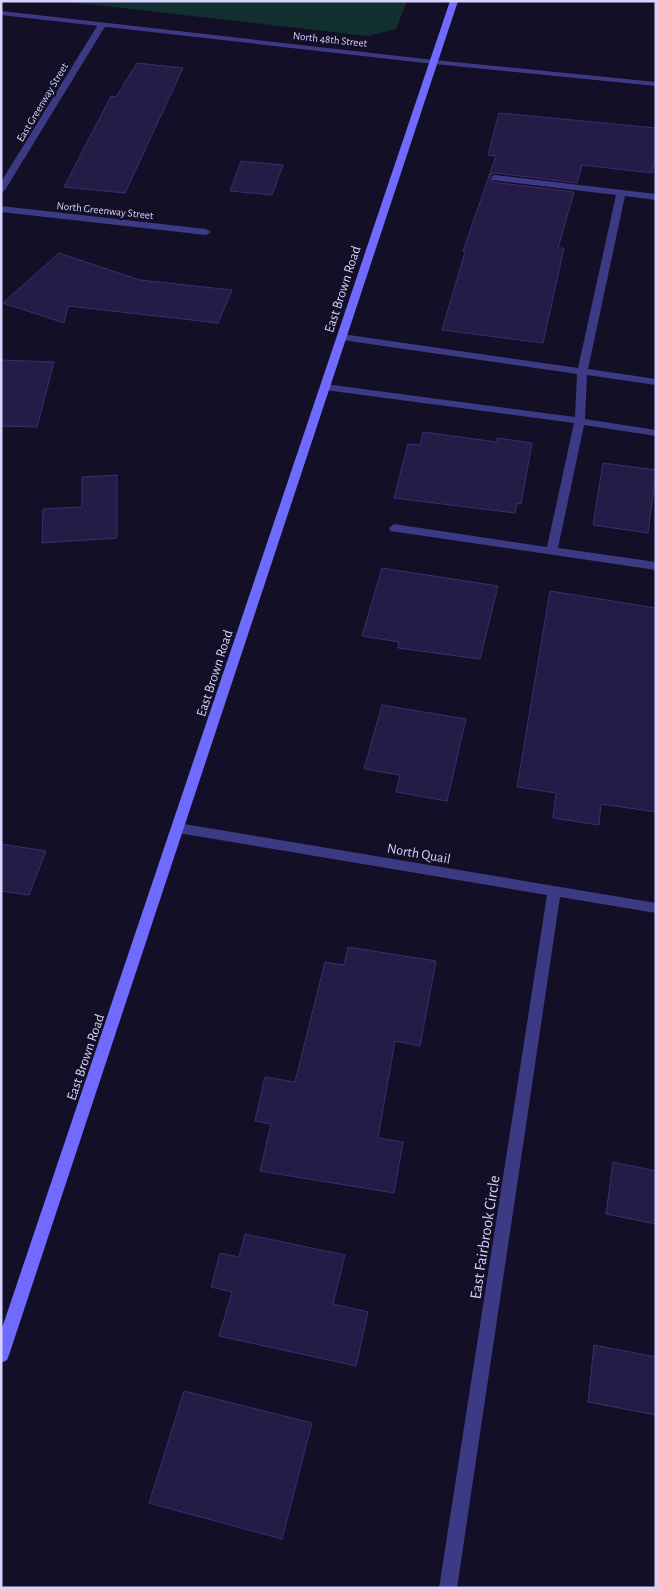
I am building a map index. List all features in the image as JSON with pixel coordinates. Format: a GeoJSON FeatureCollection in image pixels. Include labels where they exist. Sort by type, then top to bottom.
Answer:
{"type":"FeatureCollection","features":[{"type":"Feature","properties":{"kind":"main road","name":"East Brown Road"},"geometry":{"type":"LineString","coordinates":[[1,1355],[454,1]]}},
{"type":"Feature","properties":{"kind":"street","name":"North 48th Street"},"geometry":{"type":"LineString","coordinates":[[1,13],[434,62],[656,84]]}},
{"type":"Feature","properties":{"kind":"street","name":"East Greenway Street"},"geometry":{"type":"LineString","coordinates":[[1,190],[102,25]]}},
{"type":"Feature","properties":{"kind":"street"},"geometry":{"type":"LineString","coordinates":[[495,178],[656,197]]}},
{"type":"Feature","properties":{"kind":"street"},"geometry":{"type":"LineString","coordinates":[[552,551],[580,421],[582,372],[621,193]]}},
{"type":"Feature","properties":{"kind":"street","name":"North Greenway Street"},"geometry":{"type":"LineString","coordinates":[[1,210],[206,232]]}},
{"type":"Feature","properties":{"kind":"street"},"geometry":{"type":"LineString","coordinates":[[342,337],[656,382]]}},
{"type":"Feature","properties":{"kind":"street"},"geometry":{"type":"LineString","coordinates":[[325,387],[656,433]]}},
{"type":"Feature","properties":{"kind":"street"},"geometry":{"type":"LineString","coordinates":[[394,528],[656,566]]}},
{"type":"Feature","properties":{"kind":"street","name":"North Quail"},"geometry":{"type":"LineString","coordinates":[[178,828],[656,908]]}},
{"type":"Feature","properties":{"kind":"street","name":"East Fairbrook Circle"},"geometry":{"type":"LineString","coordinates":[[448,1588],[554,891]]}},
{"type":"Feature","properties":{"kind":"green space"},"geometry":{"type":"Polygon","coordinates":[[[60,1],[407,1],[396,29],[368,36],[60,1]]]}},
{"type":"Feature","properties":{"kind":"building"},"geometry":{"type":"Polygon","coordinates":[[[137,63],[183,68],[125,193],[64,187],[111,96],[116,97],[137,63]]]}},
{"type":"Feature","properties":{"kind":"building"},"geometry":{"type":"Polygon","coordinates":[[[499,113],[656,128],[656,153],[652,173],[582,165],[577,183],[495,173],[490,175],[492,182],[574,192],[558,248],[564,248],[543,343],[442,330],[465,252],[463,251],[496,156],[488,155],[499,113]]]}},
{"type":"Feature","properties":{"kind":"building"},"geometry":{"type":"Polygon","coordinates":[[[241,161],[283,165],[272,195],[230,191],[241,161]]]}},
{"type":"Feature","properties":{"kind":"building"},"geometry":{"type":"Polygon","coordinates":[[[59,253],[140,280],[232,290],[218,323],[68,306],[64,323],[3,303],[59,253]]]}},
{"type":"Feature","properties":{"kind":"building"},"geometry":{"type":"Polygon","coordinates":[[[1,360],[54,362],[37,427],[1,426],[1,360]]]}},
{"type":"Feature","properties":{"kind":"building"},"geometry":{"type":"Polygon","coordinates":[[[423,432],[497,442],[497,438],[532,443],[521,504],[517,503],[515,513],[394,498],[408,444],[420,445],[423,432]]]}},
{"type":"Feature","properties":{"kind":"building"},"geometry":{"type":"Polygon","coordinates":[[[603,463],[656,470],[648,533],[593,525],[603,463]]]}},
{"type":"Feature","properties":{"kind":"building"},"geometry":{"type":"Polygon","coordinates":[[[117,475],[117,538],[42,543],[43,509],[82,507],[82,477],[117,475]]]}},
{"type":"Feature","properties":{"kind":"building"},"geometry":{"type":"Polygon","coordinates":[[[382,568],[498,586],[480,659],[398,648],[399,642],[362,636],[382,568]]]}},
{"type":"Feature","properties":{"kind":"building"},"geometry":{"type":"Polygon","coordinates":[[[550,591],[656,608],[656,812],[601,804],[599,825],[553,818],[556,793],[517,787],[550,591]]]}},
{"type":"Feature","properties":{"kind":"building"},"geometry":{"type":"Polygon","coordinates":[[[382,705],[466,719],[447,801],[396,792],[400,775],[364,769],[382,705]]]}},
{"type":"Feature","properties":{"kind":"building"},"geometry":{"type":"Polygon","coordinates":[[[1,844],[46,851],[29,895],[1,891],[1,844]]]}},
{"type":"Feature","properties":{"kind":"building"},"geometry":{"type":"Polygon","coordinates":[[[348,947],[436,961],[420,1046],[395,1041],[378,1138],[403,1142],[394,1193],[260,1171],[271,1124],[255,1121],[265,1077],[295,1082],[325,962],[344,965],[348,947]]]}},
{"type":"Feature","properties":{"kind":"building"},"geometry":{"type":"Polygon","coordinates":[[[613,1162],[656,1171],[656,1224],[606,1214],[613,1162]]]}},
{"type":"Feature","properties":{"kind":"building"},"geometry":{"type":"Polygon","coordinates":[[[245,1234],[345,1255],[333,1304],[368,1312],[356,1366],[219,1336],[232,1292],[211,1287],[220,1253],[239,1257],[245,1234]]]}},
{"type":"Feature","properties":{"kind":"building"},"geometry":{"type":"Polygon","coordinates":[[[594,1345],[656,1357],[656,1415],[588,1402],[594,1345]]]}},
{"type":"Feature","properties":{"kind":"building"},"geometry":{"type":"Polygon","coordinates":[[[184,1391],[312,1423],[282,1539],[149,1503],[184,1391]]]}}]}
